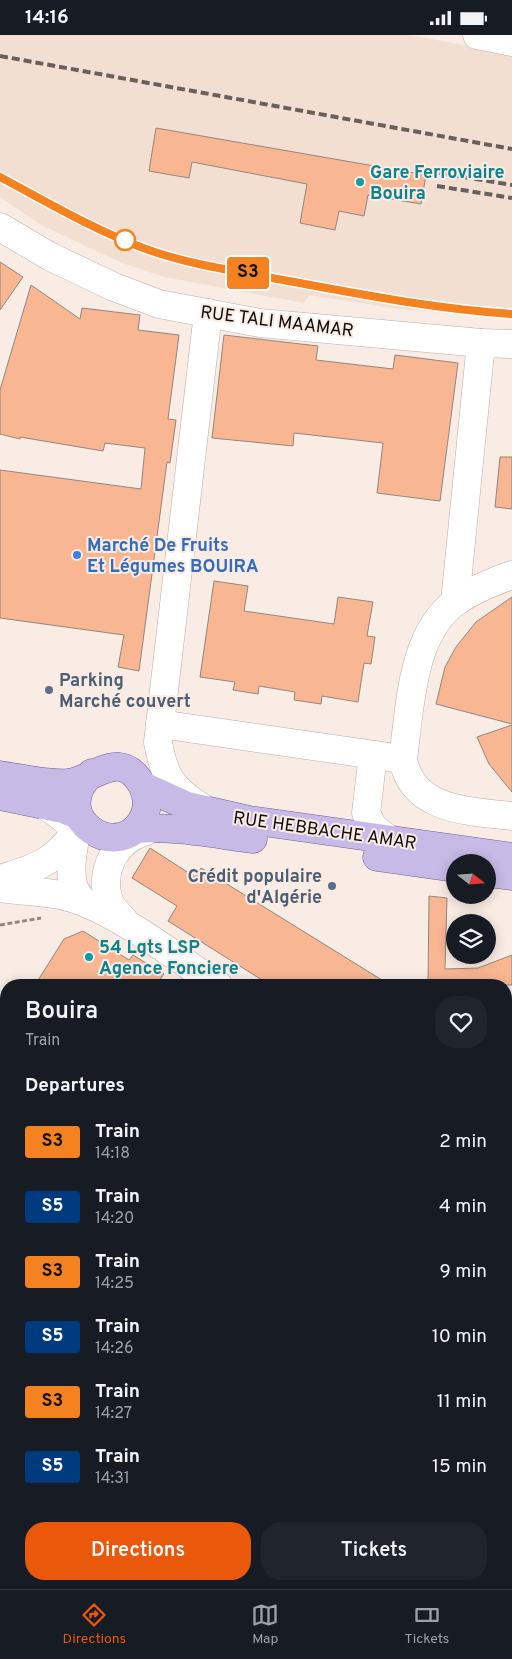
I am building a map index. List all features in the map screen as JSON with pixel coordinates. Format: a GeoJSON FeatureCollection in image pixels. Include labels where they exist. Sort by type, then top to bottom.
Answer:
{"type":"FeatureCollection","features":[{"type":"Feature","properties":{"kind":"main road"},"geometry":{"type":"LineString","coordinates":[[78,823],[76,804],[78,792],[83,781],[103,770]]}},
{"type":"Feature","properties":{"kind":"main road"},"geometry":{"type":"LineString","coordinates":[[0,775],[70,783],[103,770],[130,773],[143,785],[147,797],[147,809],[128,842],[105,837],[87,829],[63,809],[0,796]]}},
{"type":"Feature","properties":{"kind":"main road","name":"RUE HEBBACHE AMAR"},"geometry":{"type":"LineString","coordinates":[[143,785],[159,795],[209,812],[249,820],[512,857]]}},
{"type":"Feature","properties":{"kind":"main road","name":"RUE HEBBACHE AMAR"},"geometry":{"type":"LineString","coordinates":[[128,842],[205,831],[446,867]]}},
{"type":"Feature","properties":{"kind":"main road"},"geometry":{"type":"LineString","coordinates":[[496,874],[512,876]]}},
{"type":"Feature","properties":{"kind":"street"},"geometry":{"type":"LineString","coordinates":[[477,35],[512,42]]}},
{"type":"Feature","properties":{"kind":"street","name":"RUE TALI MAAMAR"},"geometry":{"type":"LineString","coordinates":[[0,227],[51,257],[114,287],[159,304],[260,323],[481,343],[512,344]]}},
{"type":"Feature","properties":{"kind":"street"},"geometry":{"type":"LineString","coordinates":[[208,313],[159,733],[163,768],[171,782],[183,796],[209,812]]}},
{"type":"Feature","properties":{"kind":"street"},"geometry":{"type":"LineString","coordinates":[[455,602],[481,343]]}},
{"type":"Feature","properties":{"kind":"street"},"geometry":{"type":"LineString","coordinates":[[512,575],[483,585],[455,602],[434,626],[418,659],[403,759],[406,773],[418,791],[440,804],[512,816]]}},
{"type":"Feature","properties":{"kind":"street"},"geometry":{"type":"LineString","coordinates":[[159,733],[403,759]]}},
{"type":"Feature","properties":{"kind":"street"},"geometry":{"type":"LineString","coordinates":[[103,770],[135,766],[145,760],[159,733]]}},
{"type":"Feature","properties":{"kind":"street"},"geometry":{"type":"LineString","coordinates":[[373,755],[366,813],[373,827],[388,839]]}},
{"type":"Feature","properties":{"kind":"street"},"geometry":{"type":"LineString","coordinates":[[0,879],[38,866],[57,855],[78,823]]}},
{"type":"Feature","properties":{"kind":"street"},"geometry":{"type":"LineString","coordinates":[[64,900],[72,871],[78,823]]}},
{"type":"Feature","properties":{"kind":"street"},"geometry":{"type":"LineString","coordinates":[[64,900],[128,842]]}},
{"type":"Feature","properties":{"kind":"street"},"geometry":{"type":"LineString","coordinates":[[128,842],[105,882],[110,903],[130,928]]}},
{"type":"Feature","properties":{"kind":"street"},"geometry":{"type":"LineString","coordinates":[[0,887],[64,900],[130,928],[209,979]]}},
{"type":"Feature","properties":{"kind":"path"},"geometry":{"type":"LineString","coordinates":[[0,925],[32,921],[64,900]]}},
{"type":"Feature","properties":{"kind":"shaded area"},"geometry":{"type":"Polygon","coordinates":[[[0,35],[410,35],[512,54],[512,319],[398,309],[309,295],[304,303],[164,277],[122,263],[41,225],[0,197],[0,35]]]}},
{"type":"Feature","properties":{"kind":"building","name":"Gare Ferroviaire Bouira"},"geometry":{"type":"Polygon","coordinates":[[[156,128],[426,175],[421,204],[368,195],[364,216],[339,211],[335,230],[300,223],[307,184],[192,162],[189,178],[149,171],[156,128]]]}},
{"type":"Feature","properties":{"kind":"building"},"geometry":{"type":"Polygon","coordinates":[[[0,262],[23,277],[0,310],[0,262]]]}},
{"type":"Feature","properties":{"kind":"building"},"geometry":{"type":"Polygon","coordinates":[[[31,285],[80,319],[82,308],[140,315],[138,330],[179,335],[168,419],[176,420],[170,463],[167,462],[139,671],[118,667],[124,635],[0,618],[0,470],[141,489],[145,448],[105,443],[103,451],[20,437],[20,439],[0,434],[0,390],[31,285]]]}},
{"type":"Feature","properties":{"kind":"building"},"geometry":{"type":"Polygon","coordinates":[[[224,335],[318,346],[316,360],[393,369],[395,355],[458,363],[440,501],[377,493],[383,443],[294,433],[293,446],[212,438],[224,335]]]}},
{"type":"Feature","properties":{"kind":"building"},"geometry":{"type":"Polygon","coordinates":[[[500,457],[512,457],[512,509],[495,507],[500,457]]]}},
{"type":"Feature","properties":{"kind":"building"},"geometry":{"type":"Polygon","coordinates":[[[214,581],[248,586],[244,611],[334,624],[338,597],[373,602],[367,636],[375,637],[371,664],[364,663],[358,702],[322,696],[321,704],[294,700],[295,692],[259,686],[258,694],[233,690],[235,682],[200,677],[214,581]]]}},
{"type":"Feature","properties":{"kind":"building"},"geometry":{"type":"Polygon","coordinates":[[[512,597],[512,724],[436,704],[445,667],[456,647],[476,622],[512,597]]]}},
{"type":"Feature","properties":{"kind":"building"},"geometry":{"type":"Polygon","coordinates":[[[512,725],[512,792],[489,764],[477,737],[512,725]]]}},
{"type":"Feature","properties":{"kind":"building"},"geometry":{"type":"Polygon","coordinates":[[[150,848],[195,877],[201,868],[380,979],[260,979],[168,921],[177,906],[132,878],[150,848]]]}},
{"type":"Feature","properties":{"kind":"building"},"geometry":{"type":"Polygon","coordinates":[[[429,896],[446,898],[445,969],[478,968],[488,964],[496,964],[496,961],[512,955],[512,979],[428,979],[429,896]]]}},
{"type":"Feature","properties":{"kind":"building","name":"54 Lgts LSP Agence Fonciere"},"geometry":{"type":"Polygon","coordinates":[[[83,931],[129,960],[133,955],[164,974],[160,979],[39,979],[64,939],[83,931]]]}},
{"type":"Feature","properties":{"kind":"railway"},"geometry":{"type":"LineString","coordinates":[[0,56],[512,149]]}},
{"type":"Feature","properties":{"kind":"railway"},"geometry":{"type":"LineString","coordinates":[[439,173],[512,185]]}},
{"type":"Feature","properties":{"kind":"railway"},"geometry":{"type":"LineString","coordinates":[[0,177],[109,234],[163,255],[231,270],[369,295],[454,308],[512,314]]}},
{"type":"Feature","properties":{"kind":"railway"},"geometry":{"type":"LineString","coordinates":[[437,186],[512,198]]}},
{"type":"Feature","properties":{"kind":"train","name":"S3"},"geometry":{"type":"LineString","coordinates":[[0,177],[103,230],[145,249],[189,262],[393,300],[465,311],[512,314]]}},
{"type":"Feature","properties":{"kind":"place","name":"Gare Ferroviaire Bouira"},"geometry":{"type":"Point","coordinates":[360,182]}},
{"type":"Feature","properties":{"kind":"place","name":"Marché De Fruits Et Légumes BOUIRA"},"geometry":{"type":"Point","coordinates":[77,555]}},
{"type":"Feature","properties":{"kind":"place","name":"Parking Marché couvert"},"geometry":{"type":"Point","coordinates":[49,690]}},
{"type":"Feature","properties":{"kind":"place","name":"Crédit populaire d'Algérie"},"geometry":{"type":"Point","coordinates":[332,886]}},
{"type":"Feature","properties":{"kind":"place","name":"54 Lgts LSP Agence Fonciere"},"geometry":{"type":"Point","coordinates":[89,957]}}]}
